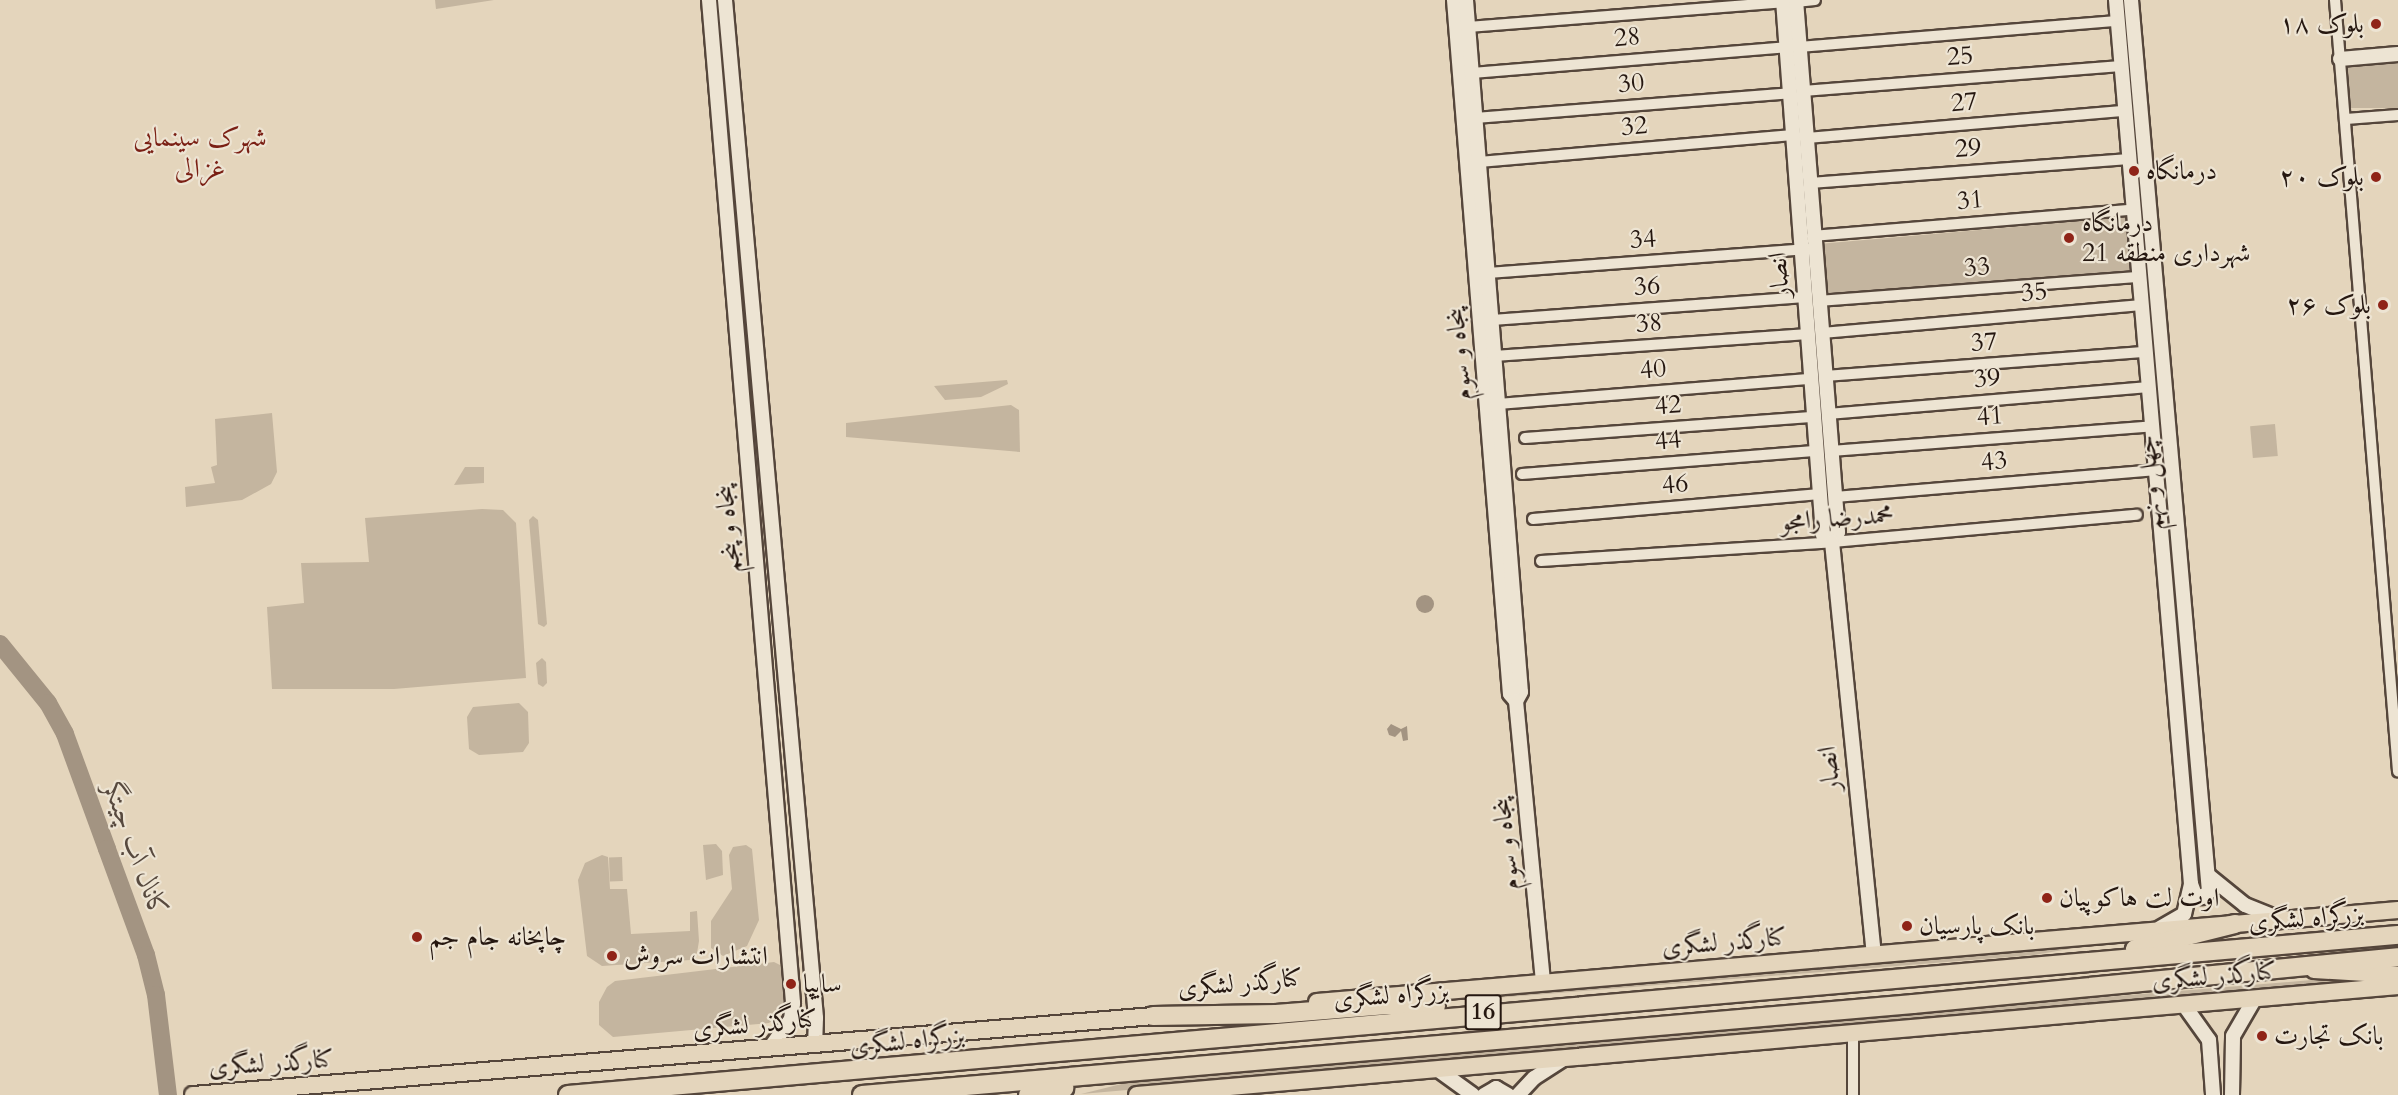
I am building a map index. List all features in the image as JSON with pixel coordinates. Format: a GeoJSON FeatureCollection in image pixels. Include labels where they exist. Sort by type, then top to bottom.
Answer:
{"type":"FeatureCollection","features":[{"type":"Feature","properties":{"kind":"highway"},"geometry":{"type":"LineString","coordinates":[[2050,967],[2200,936],[2235,924]]}},
{"type":"Feature","properties":{"kind":"highway","name":"بزرگراه لشگری"},"geometry":{"type":"LineString","coordinates":[[568,1095],[837,1074],[1509,1010],[2050,967],[2398,935]]}},
{"type":"Feature","properties":{"kind":"highway","name":"بزرگراه لشگری"},"geometry":{"type":"LineString","coordinates":[[862,1095],[1913,1004],[2398,957]]}},
{"type":"Feature","properties":{"kind":"highway"},"geometry":{"type":"LineString","coordinates":[[1153,1016],[1276,1014],[1387,1005],[1509,1010]]}},
{"type":"Feature","properties":{"kind":"highway"},"geometry":{"type":"LineString","coordinates":[[1028,1095],[1125,1073]]}},
{"type":"Feature","properties":{"kind":"main road","name":"کنارگذر لشگری"},"geometry":{"type":"LineString","coordinates":[[200,1094],[2398,910]]}},
{"type":"Feature","properties":{"kind":"main road"},"geometry":{"type":"LineString","coordinates":[[2278,967],[2398,975]]}},
{"type":"Feature","properties":{"kind":"main road","name":"کنارگذر لشگری"},"geometry":{"type":"LineString","coordinates":[[1137,1095],[2398,986]]}},
{"type":"Feature","properties":{"kind":"street","name":"پنجاه و پنجم"},"geometry":{"type":"LineString","coordinates":[[709,0],[792,1012]]}},
{"type":"Feature","properties":{"kind":"street","name":"پنجاه و پنجم"},"geometry":{"type":"LineString","coordinates":[[725,0],[766,488],[815,1011],[815,1044]]}},
{"type":"Feature","properties":{"kind":"street","name":"پنجاه و سوم"},"geometry":{"type":"LineString","coordinates":[[1454,0],[1510,694],[1516,701]]}},
{"type":"Feature","properties":{"kind":"street","name":"پنجاه و سوم"},"geometry":{"type":"LineString","coordinates":[[1466,0],[1521,692],[1516,701],[1544,982]]}},
{"type":"Feature","properties":{"kind":"street"},"geometry":{"type":"LineString","coordinates":[[1468,27],[1815,0]]}},
{"type":"Feature","properties":{"kind":"street","name":"چهل و نهم"},"geometry":{"type":"LineString","coordinates":[[2116,0],[2130,159],[2132,210],[2157,470],[2191,884],[2184,914],[2156,931]]}},
{"type":"Feature","properties":{"kind":"street","name":"چهل و نهم"},"geometry":{"type":"LineString","coordinates":[[2131,0],[2209,876]]}},
{"type":"Feature","properties":{"kind":"street"},"geometry":{"type":"LineString","coordinates":[[2335,0],[2398,771]]}},
{"type":"Feature","properties":{"kind":"street","name":"انصار"},"geometry":{"type":"LineString","coordinates":[[1789,1],[1809,245],[1811,299],[1815,333],[1825,376],[1838,532],[1832,542],[1874,954]]}},
{"type":"Feature","properties":{"kind":"street","name":"28"},"geometry":{"type":"LineString","coordinates":[[1472,73],[2117,21]]}},
{"type":"Feature","properties":{"kind":"street"},"geometry":{"type":"LineString","coordinates":[[2340,59],[2398,54]]}},
{"type":"Feature","properties":{"kind":"street","name":"25"},"geometry":{"type":"LineString","coordinates":[[1796,92],[2121,66]]}},
{"type":"Feature","properties":{"kind":"street","name":"30"},"geometry":{"type":"LineString","coordinates":[[1475,118],[1796,92]]}},
{"type":"Feature","properties":{"kind":"street","name":"27"},"geometry":{"type":"LineString","coordinates":[[1800,137],[2125,111]]}},
{"type":"Feature","properties":{"kind":"street"},"geometry":{"type":"LineString","coordinates":[[2346,119],[2398,115]]}},
{"type":"Feature","properties":{"kind":"street","name":"انصار"},"geometry":{"type":"LineString","coordinates":[[1800,137],[1810,183],[1809,245]]}},
{"type":"Feature","properties":{"kind":"street","name":"32"},"geometry":{"type":"LineString","coordinates":[[1479,162],[1800,137]]}},
{"type":"Feature","properties":{"kind":"street","name":"29"},"geometry":{"type":"LineString","coordinates":[[1810,183],[2130,159]]}},
{"type":"Feature","properties":{"kind":"street","name":"31"},"geometry":{"type":"LineString","coordinates":[[1809,245],[2132,210]]}},
{"type":"Feature","properties":{"kind":"street","name":"34"},"geometry":{"type":"LineString","coordinates":[[1488,273],[1809,245]]}},
{"type":"Feature","properties":{"kind":"street","name":"33"},"geometry":{"type":"LineString","coordinates":[[1811,299],[2140,277]]}},
{"type":"Feature","properties":{"kind":"street","name":"36"},"geometry":{"type":"LineString","coordinates":[[1491,320],[1811,299]]}},
{"type":"Feature","properties":{"kind":"street","name":"35"},"geometry":{"type":"LineString","coordinates":[[1815,333],[2142,305]]}},
{"type":"Feature","properties":{"kind":"street","name":"انصار"},"geometry":{"type":"LineString","coordinates":[[1815,333],[1811,379],[1823,535],[1832,542]]}},
{"type":"Feature","properties":{"kind":"street","name":"38"},"geometry":{"type":"LineString","coordinates":[[1494,356],[1815,333]]}},
{"type":"Feature","properties":{"kind":"street","name":"37"},"geometry":{"type":"LineString","coordinates":[[1825,376],[2146,352]]}},
{"type":"Feature","properties":{"kind":"street","name":"40"},"geometry":{"type":"LineString","coordinates":[[1498,404],[1811,379]]}},
{"type":"Feature","properties":{"kind":"street","name":"39"},"geometry":{"type":"LineString","coordinates":[[1828,414],[2149,387]]}},
{"type":"Feature","properties":{"kind":"street","name":"42"},"geometry":{"type":"LineString","coordinates":[[1525,438],[1814,417]]}},
{"type":"Feature","properties":{"kind":"street","name":"41"},"geometry":{"type":"LineString","coordinates":[[1831,450],[2153,426]]}},
{"type":"Feature","properties":{"kind":"street","name":"44"},"geometry":{"type":"LineString","coordinates":[[1522,474],[1817,451]]}},
{"type":"Feature","properties":{"kind":"street","name":"43"},"geometry":{"type":"LineString","coordinates":[[1835,497],[2157,470]]}},
{"type":"Feature","properties":{"kind":"street"},"geometry":{"type":"LineString","coordinates":[[749,490],[766,488]]}},
{"type":"Feature","properties":{"kind":"street","name":"46"},"geometry":{"type":"LineString","coordinates":[[1533,519],[1820,494]]}},
{"type":"Feature","properties":{"kind":"street","name":"محمدرضا رامجو"},"geometry":{"type":"LineString","coordinates":[[1541,561],[1832,542],[2137,515]]}},
{"type":"Feature","properties":{"kind":"street"},"geometry":{"type":"LineString","coordinates":[[2191,884],[2195,895],[2202,897],[2209,892],[2209,876]]}},
{"type":"Feature","properties":{"kind":"street"},"geometry":{"type":"LineString","coordinates":[[2209,876],[2245,905],[2281,920]]}},
{"type":"Feature","properties":{"kind":"street"},"geometry":{"type":"LineString","coordinates":[[2232,1095],[2233,1036],[2255,998]]}},
{"type":"Feature","properties":{"kind":"street"},"geometry":{"type":"LineString","coordinates":[[2184,1005],[2209,1040],[2213,1095]]}},
{"type":"Feature","properties":{"kind":"street"},"geometry":{"type":"LineString","coordinates":[[770,1048],[792,1020],[792,1012],[815,1011]]}},
{"type":"Feature","properties":{"kind":"street"},"geometry":{"type":"LineString","coordinates":[[1853,1095],[1854,1033]]}},
{"type":"Feature","properties":{"kind":"street"},"geometry":{"type":"LineString","coordinates":[[1518,1095],[1534,1078],[1565,1058]]}},
{"type":"Feature","properties":{"kind":"street"},"geometry":{"type":"LineString","coordinates":[[1437,1069],[1473,1095]]}},
{"type":"Feature","properties":{"kind":"street"},"geometry":{"type":"LineString","coordinates":[[1485,1095],[1496,1088],[1508,1095]]}},
{"type":"Feature","properties":{"kind":"shaded area"},"geometry":{"type":"Polygon","coordinates":[[[435,0],[494,0],[436,9],[435,0]]]}},
{"type":"Feature","properties":{"kind":"shaded area"},"geometry":{"type":"Polygon","coordinates":[[[2348,60],[2398,60],[2398,108],[2348,108],[2348,60]]]}},
{"type":"Feature","properties":{"kind":"shaded area"},"geometry":{"type":"Polygon","coordinates":[[[2128,217],[2133,275],[1823,302],[1818,244],[2128,217]]]}},
{"type":"Feature","properties":{"kind":"shaded area"},"geometry":{"type":"Polygon","coordinates":[[[1007,380],[1008,384],[981,397],[945,400],[934,386],[1007,380]]]}},
{"type":"Feature","properties":{"kind":"shaded area"},"geometry":{"type":"Polygon","coordinates":[[[1011,405],[1019,410],[1020,452],[846,437],[846,423],[1011,405]]]}},
{"type":"Feature","properties":{"kind":"shaded area"},"geometry":{"type":"Polygon","coordinates":[[[272,413],[277,472],[271,484],[242,500],[186,507],[185,487],[215,483],[211,467],[217,465],[215,419],[272,413]]]}},
{"type":"Feature","properties":{"kind":"shaded area"},"geometry":{"type":"Polygon","coordinates":[[[2275,424],[2278,456],[2253,458],[2250,426],[2275,424]]]}},
{"type":"Feature","properties":{"kind":"shaded area"},"geometry":{"type":"Polygon","coordinates":[[[465,467],[484,467],[484,483],[454,485],[465,467]]]}},
{"type":"Feature","properties":{"kind":"shaded area"},"geometry":{"type":"Polygon","coordinates":[[[482,509],[503,510],[516,523],[526,678],[394,689],[272,689],[267,607],[304,603],[301,563],[369,562],[365,518],[482,509]]]}},
{"type":"Feature","properties":{"kind":"shaded area"},"geometry":{"type":"Polygon","coordinates":[[[533,516],[538,520],[547,624],[544,627],[538,624],[529,520],[533,516]]]}},
{"type":"Feature","properties":{"kind":"shaded area"},"geometry":{"type":"Polygon","coordinates":[[[1425,595],[1431,598],[1434,604],[1431,610],[1425,613],[1419,610],[1416,604],[1419,598],[1425,595]]]}},
{"type":"Feature","properties":{"kind":"shaded area"},"geometry":{"type":"Polygon","coordinates":[[[542,658],[546,662],[547,683],[543,687],[538,684],[536,663],[542,658]]]}},
{"type":"Feature","properties":{"kind":"shaded area"},"geometry":{"type":"Polygon","coordinates":[[[519,703],[528,712],[529,743],[523,752],[479,755],[469,749],[467,717],[473,707],[519,703]]]}},
{"type":"Feature","properties":{"kind":"shaded area"},"geometry":{"type":"Polygon","coordinates":[[[1391,724],[1401,729],[1407,726],[1408,740],[1403,741],[1401,731],[1395,737],[1389,735],[1387,729],[1391,724]]]}},
{"type":"Feature","properties":{"kind":"shaded area"},"geometry":{"type":"Polygon","coordinates":[[[716,844],[722,851],[723,875],[706,880],[703,845],[716,844]]]}},
{"type":"Feature","properties":{"kind":"shaded area"},"geometry":{"type":"Polygon","coordinates":[[[746,845],[752,849],[759,920],[747,946],[723,956],[711,948],[711,921],[732,889],[729,855],[733,847],[746,845]]]}},
{"type":"Feature","properties":{"kind":"shaded area"},"geometry":{"type":"Polygon","coordinates":[[[602,855],[608,857],[610,889],[627,889],[631,934],[690,931],[690,912],[697,911],[699,941],[697,953],[690,960],[602,966],[587,956],[578,880],[585,863],[602,855]]]}},
{"type":"Feature","properties":{"kind":"shaded area"},"geometry":{"type":"Polygon","coordinates":[[[609,857],[622,857],[623,881],[610,881],[609,857]]]}},
{"type":"Feature","properties":{"kind":"shaded area"},"geometry":{"type":"Polygon","coordinates":[[[2139,937],[2034,955],[1470,1000],[1442,996],[2139,937]]]}},
{"type":"Feature","properties":{"kind":"shaded area"},"geometry":{"type":"Polygon","coordinates":[[[774,962],[782,966],[785,1008],[769,1023],[613,1037],[599,1025],[599,1002],[607,987],[615,981],[774,962]]]}},
{"type":"Feature","properties":{"kind":"shaded area"},"geometry":{"type":"Polygon","coordinates":[[[2312,980],[2362,983],[1081,1094],[1158,1075],[2312,980]]]}},
{"type":"Feature","properties":{"kind":"waterway","name":"کانال آب چیتگر"},"geometry":{"type":"LineString","coordinates":[[0,644],[48,703],[65,734],[146,955],[156,995],[168,1095]]}},
{"type":"Feature","properties":{"kind":"place","name":"بلوک ۱۸"},"geometry":{"type":"Point","coordinates":[2376,24]}},
{"type":"Feature","properties":{"kind":"place","name":"درمانگاه"},"geometry":{"type":"Point","coordinates":[2134,171]}},
{"type":"Feature","properties":{"kind":"place","name":"بلوک ۲۰"},"geometry":{"type":"Point","coordinates":[2376,177]}},
{"type":"Feature","properties":{"kind":"place","name":"درمانگاه شهرداری منطقه 21"},"geometry":{"type":"Point","coordinates":[2069,238]}},
{"type":"Feature","properties":{"kind":"place","name":"بلوک ۲۶"},"geometry":{"type":"Point","coordinates":[2383,305]}},
{"type":"Feature","properties":{"kind":"place","name":"اوت لت هاکوپیان"},"geometry":{"type":"Point","coordinates":[2047,898]}},
{"type":"Feature","properties":{"kind":"place","name":"بانک پارسیان"},"geometry":{"type":"Point","coordinates":[1907,926]}},
{"type":"Feature","properties":{"kind":"place","name":"چاپخانه جام جم"},"geometry":{"type":"Point","coordinates":[417,937]}},
{"type":"Feature","properties":{"kind":"place","name":"انتشارات سروش"},"geometry":{"type":"Point","coordinates":[612,956]}},
{"type":"Feature","properties":{"kind":"place","name":"سایپا"},"geometry":{"type":"Point","coordinates":[791,984]}},
{"type":"Feature","properties":{"kind":"place","name":"بانک تجارت"},"geometry":{"type":"Point","coordinates":[2262,1036]}},
{"type":"Feature","properties":{"kind":"district","name":"شهرک سینمایی غزالی"},"geometry":{"type":"Point","coordinates":[200,152]}}]}
